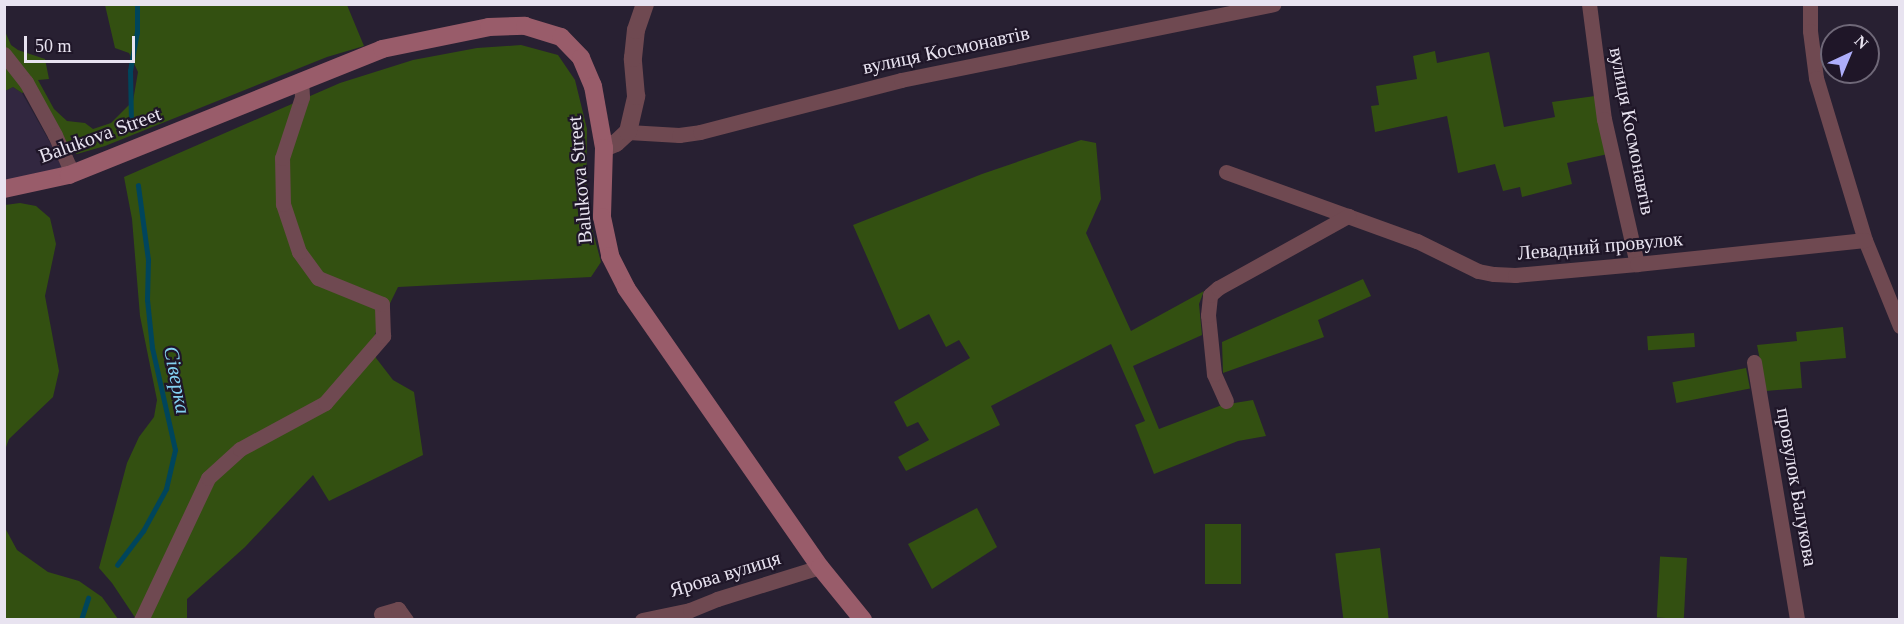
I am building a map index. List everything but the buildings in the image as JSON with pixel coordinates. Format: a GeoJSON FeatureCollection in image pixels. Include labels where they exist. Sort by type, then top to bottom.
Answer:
{"type":"FeatureCollection","features":[{"type":"Feature","properties":{"kind":"main road","name":"Balukova Street"},"geometry":{"type":"LineString","coordinates":[[4,189],[69,175],[382,49],[489,27],[525,26],[561,38],[581,58],[593,86],[604,148],[602,217],[610,256],[626,288],[820,567],[863,620]]}},
{"type":"Feature","properties":{"kind":"street"},"geometry":{"type":"LineString","coordinates":[[604,148],[616,143],[628,132],[636,96],[633,58],[636,30],[645,4]]}},
{"type":"Feature","properties":{"kind":"street","name":"вулиця Космонавтів"},"geometry":{"type":"LineString","coordinates":[[628,132],[679,135],[700,132],[901,80],[1273,4]]}},
{"type":"Feature","properties":{"kind":"street","name":"вулиця Космонавтів"},"geometry":{"type":"LineString","coordinates":[[1589,4],[1604,119],[1637,264]]}},
{"type":"Feature","properties":{"kind":"street"},"geometry":{"type":"LineString","coordinates":[[1810,4],[1810,31],[1816,78],[1865,240],[1899,326]]}},
{"type":"Feature","properties":{"kind":"street"},"geometry":{"type":"LineString","coordinates":[[4,54],[26,82],[55,135],[69,166],[69,175]]}},
{"type":"Feature","properties":{"kind":"street"},"geometry":{"type":"LineString","coordinates":[[141,620],[208,478],[240,449],[325,403],[383,336],[382,304],[318,278],[299,252],[283,204],[282,158],[302,97],[301,80]]}},
{"type":"Feature","properties":{"kind":"street","name":"Левадний провулок"},"geometry":{"type":"LineString","coordinates":[[1226,172],[1417,241],[1478,271],[1494,274],[1515,275],[1637,264],[1865,240]]}},
{"type":"Feature","properties":{"kind":"street"},"geometry":{"type":"LineString","coordinates":[[1226,401],[1214,374],[1208,315],[1210,295],[1218,288],[1348,216]]}},
{"type":"Feature","properties":{"kind":"street","name":"провулок Балукова"},"geometry":{"type":"LineString","coordinates":[[1754,362],[1797,620]]}},
{"type":"Feature","properties":{"kind":"street","name":"Ярова вулиця"},"geometry":{"type":"LineString","coordinates":[[642,620],[690,610],[717,598],[820,567]]}},
{"type":"Feature","properties":{"kind":"street"},"geometry":{"type":"LineString","coordinates":[[381,614],[398,609],[406,620]]}},
{"type":"Feature","properties":{"kind":"shaded area"},"geometry":{"type":"Polygon","coordinates":[[[13,87],[22,93],[64,167],[5,182],[5,91],[13,87]]]}},
{"type":"Feature","properties":{"kind":"green space"},"geometry":{"type":"Polygon","coordinates":[[[105,5],[347,5],[364,46],[327,57],[105,146],[77,154],[67,147],[34,88],[22,93],[13,87],[5,91],[4,29],[11,45],[18,50],[45,59],[49,79],[38,80],[54,109],[67,121],[85,123],[93,129],[111,123],[133,101],[138,72],[129,53],[115,48],[105,5]]]}},
{"type":"Feature","properties":{"kind":"green space"},"geometry":{"type":"Polygon","coordinates":[[[521,45],[558,55],[575,80],[587,129],[586,206],[601,262],[591,277],[398,287],[375,334],[376,358],[393,380],[414,392],[423,455],[329,501],[313,475],[245,547],[187,599],[187,619],[136,619],[99,568],[127,463],[139,437],[154,417],[157,400],[140,316],[132,219],[124,177],[340,83],[413,60],[477,48],[521,45]]]}},
{"type":"Feature","properties":{"kind":"green space"},"geometry":{"type":"Polygon","coordinates":[[[1435,51],[1437,63],[1489,52],[1504,127],[1555,117],[1552,102],[1595,96],[1608,154],[1567,163],[1572,184],[1522,197],[1520,187],[1503,191],[1495,164],[1458,173],[1447,116],[1375,132],[1371,106],[1379,105],[1376,86],[1417,79],[1413,56],[1435,51]]]}},
{"type":"Feature","properties":{"kind":"green space"},"geometry":{"type":"Polygon","coordinates":[[[1081,140],[1096,143],[1101,199],[1086,233],[1131,331],[1204,291],[1199,304],[1202,335],[1133,366],[1159,429],[1222,405],[1253,400],[1266,436],[1238,441],[1154,474],[1135,425],[1145,421],[1111,344],[991,406],[1000,425],[906,471],[898,457],[929,440],[918,422],[907,427],[894,402],[970,358],[959,340],[946,347],[929,314],[899,330],[853,225],[982,174],[1081,140]]]}},
{"type":"Feature","properties":{"kind":"green space"},"geometry":{"type":"Polygon","coordinates":[[[20,203],[36,206],[50,218],[56,244],[45,296],[59,371],[53,397],[9,439],[5,450],[5,205],[20,203]]]}},
{"type":"Feature","properties":{"kind":"green space"},"geometry":{"type":"Polygon","coordinates":[[[1363,279],[1371,296],[1318,320],[1324,337],[1223,373],[1222,342],[1363,279]]]}},
{"type":"Feature","properties":{"kind":"green space"},"geometry":{"type":"Polygon","coordinates":[[[1843,327],[1846,358],[1800,362],[1802,388],[1766,391],[1757,345],[1797,341],[1796,332],[1843,327]]]}},
{"type":"Feature","properties":{"kind":"green space"},"geometry":{"type":"Polygon","coordinates":[[[1694,333],[1695,347],[1648,350],[1647,336],[1694,333]]]}},
{"type":"Feature","properties":{"kind":"green space"},"geometry":{"type":"Polygon","coordinates":[[[1746,368],[1750,389],[1676,403],[1672,382],[1746,368]]]}},
{"type":"Feature","properties":{"kind":"green space"},"geometry":{"type":"Polygon","coordinates":[[[977,508],[997,547],[932,589],[908,544],[977,508]]]}},
{"type":"Feature","properties":{"kind":"green space"},"geometry":{"type":"Polygon","coordinates":[[[1205,524],[1241,524],[1241,584],[1205,584],[1205,524]]]}},
{"type":"Feature","properties":{"kind":"green space"},"geometry":{"type":"Polygon","coordinates":[[[4,526],[17,550],[48,572],[79,581],[102,597],[118,619],[5,619],[4,526]]]}},
{"type":"Feature","properties":{"kind":"green space"},"geometry":{"type":"Polygon","coordinates":[[[1380,548],[1389,619],[1344,620],[1335,553],[1380,548]]]}},
{"type":"Feature","properties":{"kind":"green space"},"geometry":{"type":"Polygon","coordinates":[[[1660,557],[1687,558],[1684,619],[1657,618],[1660,557]]]}},
{"type":"Feature","properties":{"kind":"waterway","name":"Сіверка"},"geometry":{"type":"LineString","coordinates":[[131,122],[130,71],[137,33],[137,4]]}},
{"type":"Feature","properties":{"kind":"waterway","name":"Сіверка"},"geometry":{"type":"LineString","coordinates":[[117,565],[143,531],[166,489],[175,450],[152,348],[147,300],[148,260],[138,186]]}},
{"type":"Feature","properties":{"kind":"waterway","name":"Сіверка"},"geometry":{"type":"LineString","coordinates":[[81,620],[88,598]]}}]}
